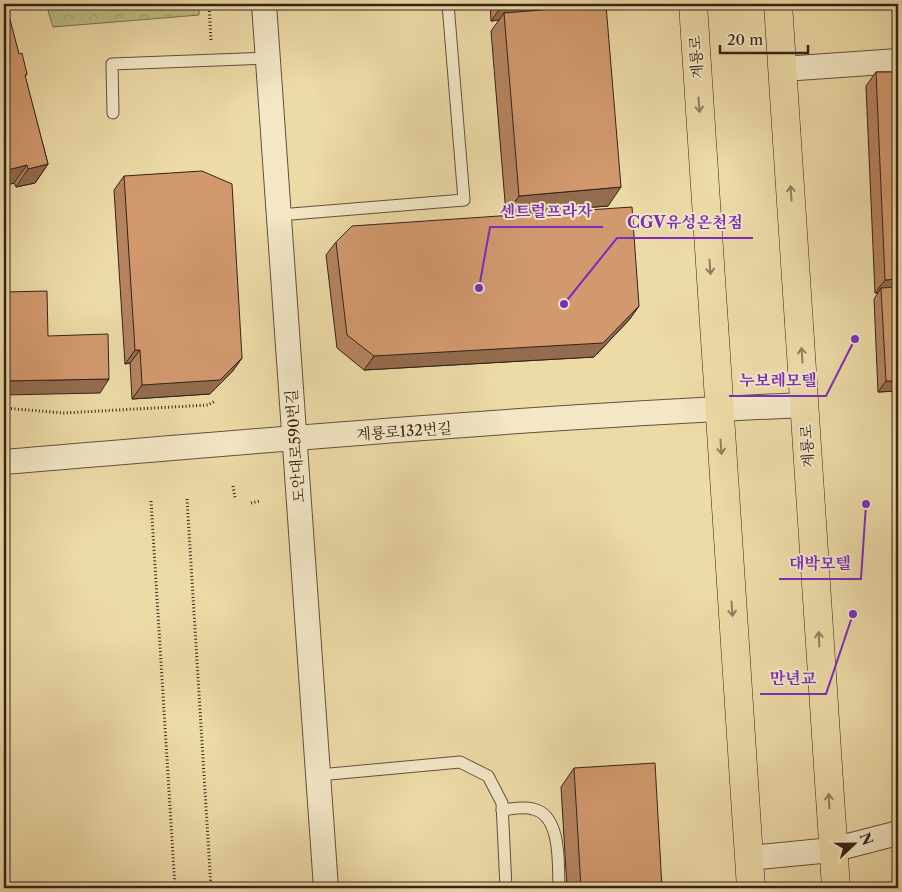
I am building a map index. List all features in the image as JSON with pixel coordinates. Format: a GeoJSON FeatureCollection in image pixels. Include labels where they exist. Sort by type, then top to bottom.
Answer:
{"type":"FeatureCollection","features":[{"type":"Feature","properties":{"kind":"main road","name":"계룡로"},"geometry":{"type":"LineString","coordinates":[[693,4],[751,888]]}},
{"type":"Feature","properties":{"kind":"main road","name":"계룡로"},"geometry":{"type":"LineString","coordinates":[[778,4],[832,850],[836,888]]}},
{"type":"Feature","properties":{"kind":"street","name":"도안대로590번길"},"geometry":{"type":"LineString","coordinates":[[264,4],[326,888]]}},
{"type":"Feature","properties":{"kind":"street"},"geometry":{"type":"LineString","coordinates":[[783,69],[898,61]]}},
{"type":"Feature","properties":{"kind":"street","name":"계룡로132번길"},"geometry":{"type":"LineString","coordinates":[[4,462],[294,438],[719,409],[805,405]]}},
{"type":"Feature","properties":{"kind":"street"},"geometry":{"type":"LineString","coordinates":[[749,858],[832,850],[898,833]]}},
{"type":"Feature","properties":{"kind":"lane"},"geometry":{"type":"LineString","coordinates":[[279,215],[464,200],[448,4]]}},
{"type":"Feature","properties":{"kind":"lane"},"geometry":{"type":"LineString","coordinates":[[113,113],[112,64],[268,58]]}},
{"type":"Feature","properties":{"kind":"lane"},"geometry":{"type":"LineString","coordinates":[[319,775],[460,762],[488,776],[502,803],[506,888]]}},
{"type":"Feature","properties":{"kind":"lane"},"geometry":{"type":"LineString","coordinates":[[502,810],[534,808],[549,818],[556,838],[559,888]]}},
{"type":"Feature","properties":{"kind":"path"},"geometry":{"type":"LineString","coordinates":[[209,4],[211,45]]}},
{"type":"Feature","properties":{"kind":"path"},"geometry":{"type":"LineString","coordinates":[[4,408],[64,413],[208,405],[215,402]]}},
{"type":"Feature","properties":{"kind":"path"},"geometry":{"type":"LineString","coordinates":[[233,486],[235,498]]}},
{"type":"Feature","properties":{"kind":"path"},"geometry":{"type":"LineString","coordinates":[[187,499],[211,888]]}},
{"type":"Feature","properties":{"kind":"path"},"geometry":{"type":"LineString","coordinates":[[151,501],[175,888]]}},
{"type":"Feature","properties":{"kind":"path"},"geometry":{"type":"LineString","coordinates":[[251,503],[260,501]]}},
{"type":"Feature","properties":{"kind":"green space"},"geometry":{"type":"Polygon","coordinates":[[[46,4],[199,4],[199,15],[53,27],[46,4]]]}},
{"type":"Feature","properties":{"kind":"building"},"geometry":{"type":"Polygon","coordinates":[[[4,4],[6,4],[19,54],[22,53],[27,74],[25,75],[48,164],[28,169],[27,165],[4,171],[4,4]]]}},
{"type":"Feature","properties":{"kind":"building"},"geometry":{"type":"Polygon","coordinates":[[[606,5],[621,187],[519,196],[504,13],[606,5]]]}},
{"type":"Feature","properties":{"kind":"building"},"geometry":{"type":"Polygon","coordinates":[[[876,72],[898,72],[898,279],[885,280],[876,72]]]}},
{"type":"Feature","properties":{"kind":"building"},"geometry":{"type":"Polygon","coordinates":[[[202,171],[232,184],[242,358],[220,380],[142,385],[140,350],[135,350],[124,176],[202,171]]]}},
{"type":"Feature","properties":{"kind":"building"},"geometry":{"type":"Polygon","coordinates":[[[632,207],[639,306],[603,343],[374,356],[347,335],[336,242],[352,226],[632,207]]]}},
{"type":"Feature","properties":{"kind":"building"},"geometry":{"type":"Polygon","coordinates":[[[898,287],[898,381],[886,381],[881,288],[898,287]]]}},
{"type":"Feature","properties":{"kind":"building"},"geometry":{"type":"Polygon","coordinates":[[[47,291],[48,336],[108,334],[109,379],[4,381],[4,292],[47,291]]]}},
{"type":"Feature","properties":{"kind":"building"},"geometry":{"type":"Polygon","coordinates":[[[655,763],[662,888],[581,888],[574,768],[655,763]]]}},
{"type":"Feature","properties":{"kind":"place","name":"센트럴프라자"},"geometry":{"type":"Point","coordinates":[479,288]}},
{"type":"Feature","properties":{"kind":"place","name":"CGV유성온천점"},"geometry":{"type":"Point","coordinates":[564,304]}},
{"type":"Feature","properties":{"kind":"place","name":"누보레모텔"},"geometry":{"type":"Point","coordinates":[855,339]}},
{"type":"Feature","properties":{"kind":"place","name":"대박모텔"},"geometry":{"type":"Point","coordinates":[866,504]}},
{"type":"Feature","properties":{"kind":"place","name":"만년교"},"geometry":{"type":"Point","coordinates":[853,614]}}]}
